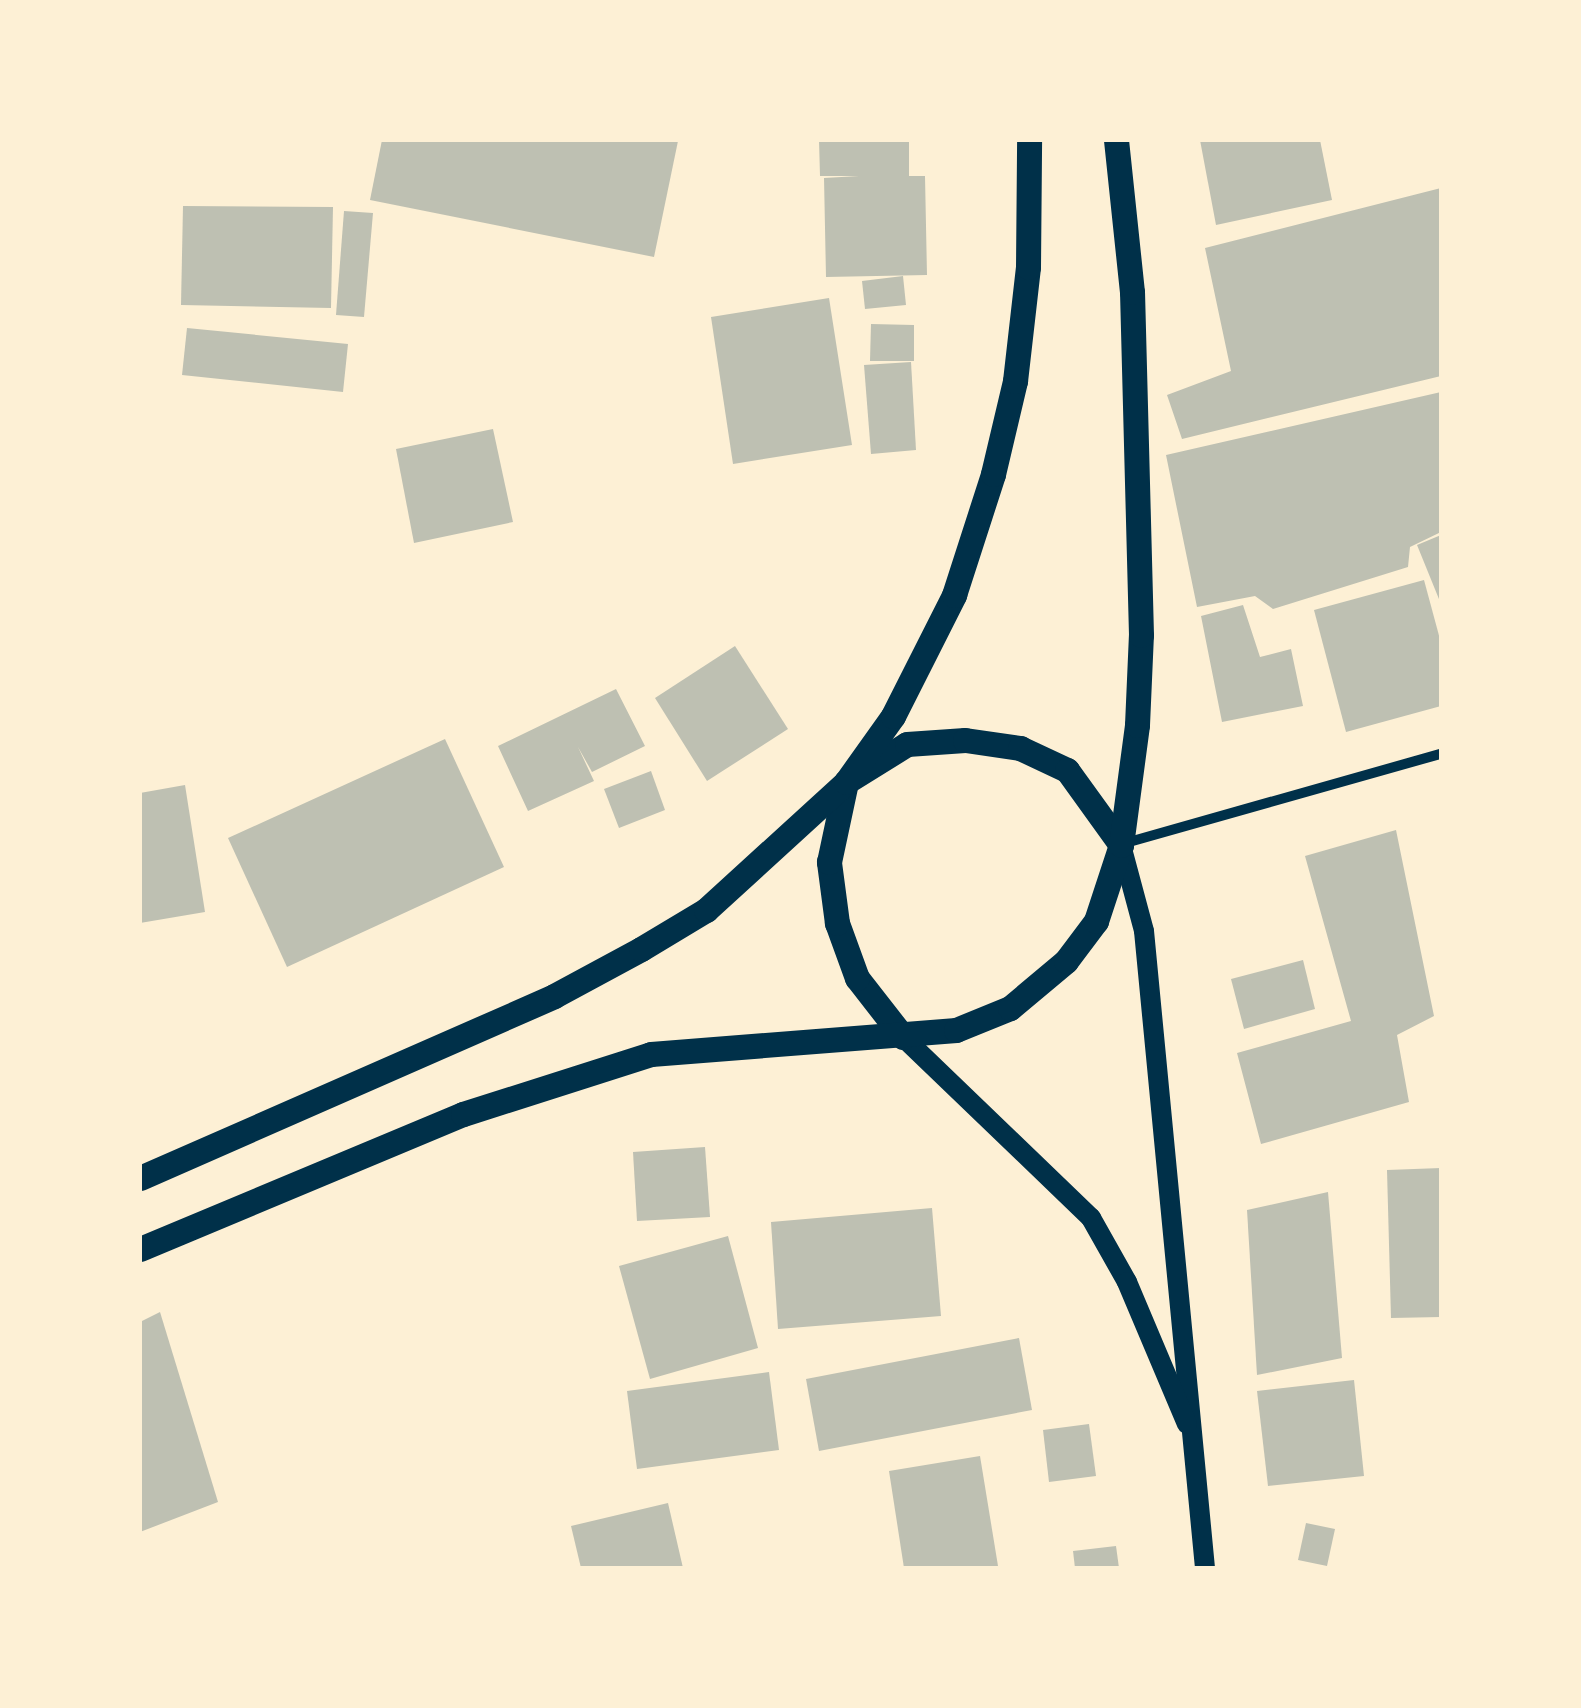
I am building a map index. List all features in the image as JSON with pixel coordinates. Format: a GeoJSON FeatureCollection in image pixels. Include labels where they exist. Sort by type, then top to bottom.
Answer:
{"type":"FeatureCollection","features":[{"type":"Feature","properties":{"kind":"main road"},"geometry":{"type":"LineString","coordinates":[[1029,140],[1028,267],[1015,381],[992,474],[954,595],[893,716],[846,782],[829,862],[836,923],[858,978],[903,1037],[1091,1218],[1128,1282],[1196,1445]]}},
{"type":"Feature","properties":{"kind":"main road"},"geometry":{"type":"LineString","coordinates":[[140,1250],[463,1114],[651,1054],[956,1030],[1010,1008],[1066,961],[1096,921],[1121,844],[1142,635],[1132,292],[1116,140]]}},
{"type":"Feature","properties":{"kind":"main road"},"geometry":{"type":"LineString","coordinates":[[140,1178],[554,996],[641,949],[706,910],[846,782],[907,744],[965,740],[1020,748],[1067,770],[1121,844],[1144,931],[1205,1568]]}},
{"type":"Feature","properties":{"kind":"street"},"geometry":{"type":"LineString","coordinates":[[1121,844],[1441,754]]}},
{"type":"Feature","properties":{"kind":"building"},"geometry":{"type":"Polygon","coordinates":[[[382,140],[678,141],[654,257],[370,200],[382,140]]]}},
{"type":"Feature","properties":{"kind":"building"},"geometry":{"type":"Polygon","coordinates":[[[819,140],[909,140],[909,176],[925,176],[927,275],[826,277],[824,178],[859,176],[820,176],[819,140]]]}},
{"type":"Feature","properties":{"kind":"building"},"geometry":{"type":"Polygon","coordinates":[[[1200,140],[1320,140],[1332,200],[1216,225],[1200,140]]]}},
{"type":"Feature","properties":{"kind":"building"},"geometry":{"type":"Polygon","coordinates":[[[1441,188],[1441,376],[1182,439],[1167,395],[1231,371],[1205,248],[1441,188]]]}},
{"type":"Feature","properties":{"kind":"building"},"geometry":{"type":"Polygon","coordinates":[[[183,206],[333,207],[331,308],[181,305],[183,206]]]}},
{"type":"Feature","properties":{"kind":"building"},"geometry":{"type":"Polygon","coordinates":[[[344,211],[373,213],[364,317],[336,315],[344,211]]]}},
{"type":"Feature","properties":{"kind":"building"},"geometry":{"type":"Polygon","coordinates":[[[903,276],[906,305],[865,309],[862,281],[903,276]]]}},
{"type":"Feature","properties":{"kind":"building"},"geometry":{"type":"Polygon","coordinates":[[[829,298],[852,445],[733,464],[711,317],[829,298]]]}},
{"type":"Feature","properties":{"kind":"building"},"geometry":{"type":"Polygon","coordinates":[[[871,324],[914,325],[914,361],[870,361],[871,324]]]}},
{"type":"Feature","properties":{"kind":"building"},"geometry":{"type":"Polygon","coordinates":[[[187,328],[348,344],[343,392],[182,375],[187,328]]]}},
{"type":"Feature","properties":{"kind":"building"},"geometry":{"type":"Polygon","coordinates":[[[911,362],[916,450],[871,454],[864,365],[911,362]]]}},
{"type":"Feature","properties":{"kind":"building"},"geometry":{"type":"Polygon","coordinates":[[[1441,392],[1441,532],[1410,547],[1408,567],[1273,609],[1255,596],[1197,607],[1166,455],[1441,392]]]}},
{"type":"Feature","properties":{"kind":"building"},"geometry":{"type":"Polygon","coordinates":[[[493,429],[513,522],[414,543],[396,449],[493,429]]]}},
{"type":"Feature","properties":{"kind":"building"},"geometry":{"type":"Polygon","coordinates":[[[1441,535],[1441,604],[1417,545],[1441,535]]]}},
{"type":"Feature","properties":{"kind":"building"},"geometry":{"type":"Polygon","coordinates":[[[1424,580],[1441,643],[1441,706],[1346,732],[1314,610],[1424,580]]]}},
{"type":"Feature","properties":{"kind":"building"},"geometry":{"type":"Polygon","coordinates":[[[1243,605],[1260,657],[1291,649],[1303,706],[1222,722],[1201,616],[1243,605]]]}},
{"type":"Feature","properties":{"kind":"building"},"geometry":{"type":"Polygon","coordinates":[[[735,646],[788,729],[707,781],[655,698],[735,646]]]}},
{"type":"Feature","properties":{"kind":"building"},"geometry":{"type":"Polygon","coordinates":[[[616,689],[645,746],[592,772],[578,747],[594,781],[528,811],[498,746],[616,689]]]}},
{"type":"Feature","properties":{"kind":"building"},"geometry":{"type":"Polygon","coordinates":[[[445,739],[504,867],[287,967],[228,838],[445,739]]]}},
{"type":"Feature","properties":{"kind":"building"},"geometry":{"type":"Polygon","coordinates":[[[651,771],[665,810],[619,828],[604,789],[651,771]]]}},
{"type":"Feature","properties":{"kind":"building"},"geometry":{"type":"Polygon","coordinates":[[[185,785],[205,912],[140,923],[140,793],[185,785]]]}},
{"type":"Feature","properties":{"kind":"building"},"geometry":{"type":"Polygon","coordinates":[[[1396,830],[1434,1016],[1397,1035],[1409,1102],[1261,1144],[1237,1053],[1351,1021],[1305,856],[1396,830]]]}},
{"type":"Feature","properties":{"kind":"building"},"geometry":{"type":"Polygon","coordinates":[[[1303,960],[1315,1009],[1244,1029],[1231,979],[1303,960]]]}},
{"type":"Feature","properties":{"kind":"building"},"geometry":{"type":"Polygon","coordinates":[[[705,1147],[710,1217],[637,1221],[633,1152],[705,1147]]]}},
{"type":"Feature","properties":{"kind":"building"},"geometry":{"type":"Polygon","coordinates":[[[1441,1168],[1441,1317],[1391,1318],[1387,1170],[1441,1168]]]}},
{"type":"Feature","properties":{"kind":"building"},"geometry":{"type":"Polygon","coordinates":[[[1328,1192],[1342,1358],[1257,1375],[1247,1210],[1328,1192]]]}},
{"type":"Feature","properties":{"kind":"building"},"geometry":{"type":"Polygon","coordinates":[[[932,1208],[941,1316],[778,1329],[771,1222],[932,1208]]]}},
{"type":"Feature","properties":{"kind":"building"},"geometry":{"type":"Polygon","coordinates":[[[728,1236],[758,1348],[650,1379],[619,1266],[728,1236]]]}},
{"type":"Feature","properties":{"kind":"building"},"geometry":{"type":"Polygon","coordinates":[[[160,1312],[218,1502],[140,1532],[140,1322],[160,1312]]]}},
{"type":"Feature","properties":{"kind":"building"},"geometry":{"type":"Polygon","coordinates":[[[1019,1338],[1032,1410],[819,1451],[806,1379],[1019,1338]]]}},
{"type":"Feature","properties":{"kind":"building"},"geometry":{"type":"Polygon","coordinates":[[[769,1372],[779,1450],[637,1469],[627,1391],[769,1372]]]}},
{"type":"Feature","properties":{"kind":"building"},"geometry":{"type":"Polygon","coordinates":[[[1354,1380],[1364,1476],[1268,1486],[1257,1391],[1354,1380]]]}},
{"type":"Feature","properties":{"kind":"building"},"geometry":{"type":"Polygon","coordinates":[[[1089,1424],[1096,1476],[1049,1482],[1043,1430],[1089,1424]]]}},
{"type":"Feature","properties":{"kind":"building"},"geometry":{"type":"Polygon","coordinates":[[[980,1456],[998,1566],[904,1568],[889,1471],[980,1456]]]}},
{"type":"Feature","properties":{"kind":"building"},"geometry":{"type":"Polygon","coordinates":[[[668,1503],[683,1568],[581,1568],[571,1526],[668,1503]]]}},
{"type":"Feature","properties":{"kind":"building"},"geometry":{"type":"Polygon","coordinates":[[[1306,1523],[1335,1529],[1327,1566],[1298,1560],[1306,1523]]]}},
{"type":"Feature","properties":{"kind":"building"},"geometry":{"type":"Polygon","coordinates":[[[1116,1546],[1119,1568],[1075,1568],[1073,1551],[1116,1546]]]}}]}
